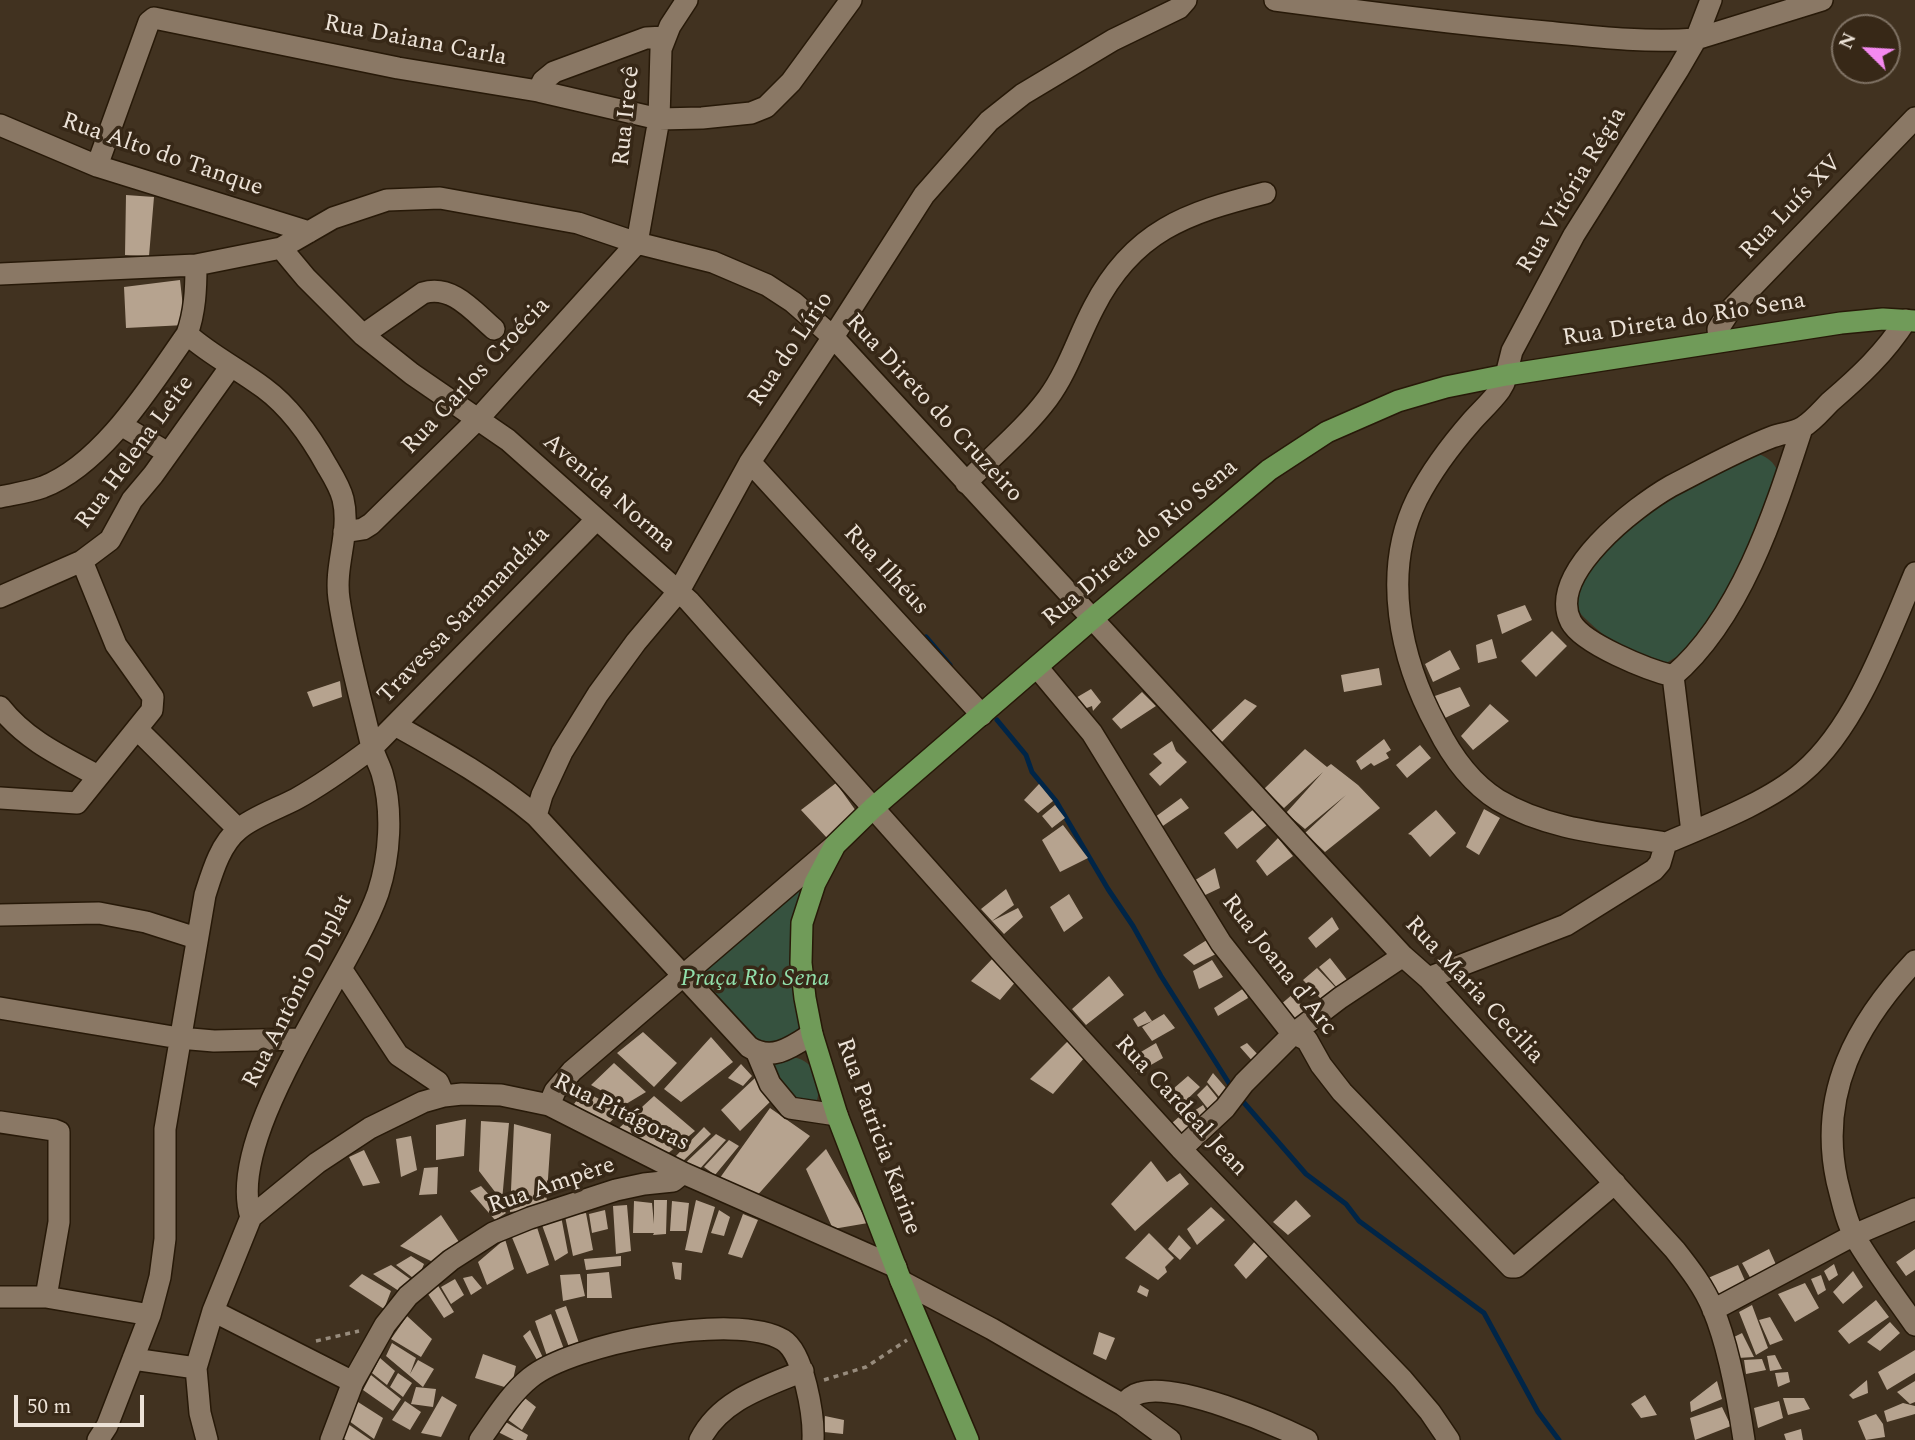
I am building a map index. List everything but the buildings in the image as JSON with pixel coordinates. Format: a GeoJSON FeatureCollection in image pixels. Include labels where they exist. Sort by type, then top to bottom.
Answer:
{"type":"FeatureCollection","features":[{"type":"Feature","properties":{"kind":"main road","name":"Rua Direta do Rio Sena"},"geometry":{"type":"LineString","coordinates":[[835,845],[873,808],[1269,470],[1327,432],[1398,401],[1446,387],[1506,375],[1841,323],[1883,319],[1910,321]]}},
{"type":"Feature","properties":{"kind":"main road","name":"Rua Patricia Karine"},"geometry":{"type":"LineString","coordinates":[[835,845],[812,891],[802,923],[804,998],[812,1034],[837,1115],[898,1274],[968,1440]]}},
{"type":"Feature","properties":{"kind":"street","name":"Rua Irecê"},"geometry":{"type":"LineString","coordinates":[[637,243],[659,118],[659,66],[665,37],[687,0]]}},
{"type":"Feature","properties":{"kind":"street","name":"Rua Daiana Carla"},"geometry":{"type":"LineString","coordinates":[[97,166],[149,22],[154,18],[398,68],[538,91],[659,118],[727,117],[766,107],[791,82],[851,0]]}},
{"type":"Feature","properties":{"kind":"street","name":"Rua do Lírio"},"geometry":{"type":"LineString","coordinates":[[536,816],[542,795],[562,752],[636,642],[679,591],[750,462],[923,195],[989,121],[1046,79],[1113,40],[1172,12],[1186,0]]}},
{"type":"Feature","properties":{"kind":"street"},"geometry":{"type":"LineString","coordinates":[[1275,0],[1480,26],[1616,38],[1696,38],[1822,0]]}},
{"type":"Feature","properties":{"kind":"street","name":"Rua Vitória Régia"},"geometry":{"type":"LineString","coordinates":[[1666,843],[1575,829],[1544,821],[1518,811],[1478,786],[1446,744],[1413,677],[1406,656],[1398,596],[1399,566],[1405,534],[1416,500],[1454,442],[1495,397],[1506,375],[1512,351],[1574,235],[1678,71],[1712,0]]}},
{"type":"Feature","properties":{"kind":"street"},"geometry":{"type":"LineString","coordinates":[[538,91],[543,81],[554,72],[646,38],[665,37]]}},
{"type":"Feature","properties":{"kind":"street","name":"Rua Luís XV"},"geometry":{"type":"LineString","coordinates":[[1719,341],[1718,329],[1731,309],[1915,118]]}},
{"type":"Feature","properties":{"kind":"street","name":"Rua Alto do Tanque"},"geometry":{"type":"LineString","coordinates":[[0,125],[97,166],[309,232]]}},
{"type":"Feature","properties":{"kind":"street"},"geometry":{"type":"LineString","coordinates":[[966,483],[1048,398],[1109,281],[1143,243],[1192,215],[1265,194]]}},
{"type":"Feature","properties":{"kind":"street","name":"Rua Direto do Cruzeiro"},"geometry":{"type":"LineString","coordinates":[[0,274],[196,265],[281,248],[333,218],[387,200],[440,198],[578,223],[637,243],[713,262],[744,273],[793,302],[833,337],[1092,619]]}},
{"type":"Feature","properties":{"kind":"street","name":"Rua Carlos Croécia"},"geometry":{"type":"LineString","coordinates":[[344,532],[363,530],[371,524],[478,419],[637,243]]}},
{"type":"Feature","properties":{"kind":"street","name":"Avenida Norma"},"geometry":{"type":"LineString","coordinates":[[281,248],[306,278],[363,335],[412,374],[508,440],[679,591],[873,808]]}},
{"type":"Feature","properties":{"kind":"street"},"geometry":{"type":"LineString","coordinates":[[0,497],[42,487],[64,476],[121,425],[187,334],[195,299],[196,265]]}},
{"type":"Feature","properties":{"kind":"street"},"geometry":{"type":"LineString","coordinates":[[363,335],[423,293],[434,289],[446,291],[458,298],[494,329]]}},
{"type":"Feature","properties":{"kind":"street"},"geometry":{"type":"LineString","coordinates":[[1673,676],[1640,667],[1620,657],[1573,625],[1567,601],[1573,578],[1580,566],[1622,522],[1669,488],[1773,436],[1802,428],[1873,364],[1910,321]]}},
{"type":"Feature","properties":{"kind":"street","name":"Rua Antônio Duplat"},"geometry":{"type":"LineString","coordinates":[[187,334],[200,346],[266,389],[289,410],[309,436],[338,487],[343,501],[344,532],[337,573],[339,601],[372,748],[382,773],[388,802],[386,860],[378,891],[367,921],[342,970],[277,1088],[256,1144],[246,1187],[251,1217]]}},
{"type":"Feature","properties":{"kind":"street","name":"Rua Helena Leite"},"geometry":{"type":"LineString","coordinates":[[0,597],[82,561],[110,540],[132,500],[231,366]]}},
{"type":"Feature","properties":{"kind":"street"},"geometry":{"type":"LineString","coordinates":[[121,425],[168,453]]}},
{"type":"Feature","properties":{"kind":"street"},"geometry":{"type":"LineString","coordinates":[[1673,676],[1702,648],[1751,565],[1773,517],[1802,428]]}},
{"type":"Feature","properties":{"kind":"street","name":"Rua Ilhéus"},"geometry":{"type":"LineString","coordinates":[[750,462],[982,715]]}},
{"type":"Feature","properties":{"kind":"street","name":"Travessa Saramandaía"},"geometry":{"type":"LineString","coordinates":[[238,829],[299,797],[372,748],[596,520]]}},
{"type":"Feature","properties":{"kind":"street"},"geometry":{"type":"LineString","coordinates":[[0,799],[77,803],[152,710],[153,697],[116,645],[82,561]]}},
{"type":"Feature","properties":{"kind":"street"},"geometry":{"type":"LineString","coordinates":[[1428,978],[1566,925],[1654,870],[1660,863],[1666,843],[1779,790],[1804,772],[1827,748],[1850,714],[1915,573]]}},
{"type":"Feature","properties":{"kind":"street","name":"Rua Maria Cecilia"},"geometry":{"type":"LineString","coordinates":[[1092,619],[1403,956],[1428,978],[1694,1274],[1713,1310],[1737,1391],[1744,1440]]}},
{"type":"Feature","properties":{"kind":"street","name":"Rua Joana d'Arc"},"geometry":{"type":"LineString","coordinates":[[1037,667],[1092,733],[1221,943],[1293,1034],[1307,1040],[1321,1065],[1342,1092],[1513,1268],[1615,1183]]}},
{"type":"Feature","properties":{"kind":"street"},"geometry":{"type":"LineString","coordinates":[[1673,676],[1692,832]]}},
{"type":"Feature","properties":{"kind":"street"},"geometry":{"type":"LineString","coordinates":[[0,707],[17,728],[29,737],[98,776]]}},
{"type":"Feature","properties":{"kind":"street"},"geometry":{"type":"LineString","coordinates":[[395,725],[480,773],[536,816],[682,976],[757,1053],[771,1084],[790,1108],[837,1115]]}},
{"type":"Feature","properties":{"kind":"street"},"geometry":{"type":"LineString","coordinates":[[98,1440],[107,1426],[150,1315],[160,1277],[165,1239],[164,1129],[196,938],[212,873],[223,849],[238,829],[138,730]]}},
{"type":"Feature","properties":{"kind":"street","name":"Rua Cardeal Jean"},"geometry":{"type":"LineString","coordinates":[[873,808],[1181,1149],[1402,1379],[1449,1440]]}},
{"type":"Feature","properties":{"kind":"street","name":"Rua Direta do Rio Sena"},"geometry":{"type":"LineString","coordinates":[[549,1105],[555,1091],[572,1072],[835,845]]}},
{"type":"Feature","properties":{"kind":"street"},"geometry":{"type":"LineString","coordinates":[[0,915],[99,913],[146,922],[196,938]]}},
{"type":"Feature","properties":{"kind":"street"},"geometry":{"type":"LineString","coordinates":[[1181,1149],[1225,1108],[1244,1083],[1293,1034],[1340,998],[1403,956]]}},
{"type":"Feature","properties":{"kind":"street"},"geometry":{"type":"LineString","coordinates":[[1915,961],[1870,1016],[1844,1066],[1835,1093],[1832,1118],[1833,1157],[1842,1203],[1854,1235],[1915,1325]]}},
{"type":"Feature","properties":{"kind":"street"},"geometry":{"type":"LineString","coordinates":[[342,970],[393,1049],[405,1062],[438,1082],[443,1096]]}},
{"type":"Feature","properties":{"kind":"street"},"geometry":{"type":"LineString","coordinates":[[0,1008],[179,1038],[214,1041],[302,1039]]}},
{"type":"Feature","properties":{"kind":"street"},"geometry":{"type":"LineString","coordinates":[[757,1053],[775,1054],[812,1034]]}},
{"type":"Feature","properties":{"kind":"street","name":"Rua Pitágoras"},"geometry":{"type":"LineString","coordinates":[[207,1440],[200,1413],[196,1368],[213,1311],[251,1217],[317,1163],[352,1140],[423,1102],[462,1094],[501,1095],[549,1105],[682,1173],[898,1274],[1123,1405],[1170,1440]]}},
{"type":"Feature","properties":{"kind":"street"},"geometry":{"type":"LineString","coordinates":[[0,1122],[60,1132],[59,1222],[46,1297]]}},
{"type":"Feature","properties":{"kind":"street","name":"Rua Ampère"},"geometry":{"type":"LineString","coordinates":[[331,1440],[353,1382],[385,1325],[417,1289],[451,1260],[493,1233],[530,1217],[615,1190],[673,1181],[682,1173]]}},
{"type":"Feature","properties":{"kind":"street"},"geometry":{"type":"LineString","coordinates":[[1713,1310],[1854,1235],[1915,1209]]}},
{"type":"Feature","properties":{"kind":"street"},"geometry":{"type":"LineString","coordinates":[[0,1297],[46,1297],[150,1315]]}},
{"type":"Feature","properties":{"kind":"street"},"geometry":{"type":"LineString","coordinates":[[213,1311],[353,1382]]}},
{"type":"Feature","properties":{"kind":"street"},"geometry":{"type":"LineString","coordinates":[[480,1440],[510,1398],[530,1378],[567,1356],[656,1336],[716,1328],[734,1329],[782,1340],[794,1351],[804,1378],[813,1440]]}},
{"type":"Feature","properties":{"kind":"street"},"geometry":{"type":"LineString","coordinates":[[133,1359],[196,1368]]}},
{"type":"Feature","properties":{"kind":"street"},"geometry":{"type":"LineString","coordinates":[[700,1440],[714,1419],[727,1407],[758,1390],[804,1378]]}},
{"type":"Feature","properties":{"kind":"street"},"geometry":{"type":"LineString","coordinates":[[1123,1405],[1131,1396],[1142,1392],[1180,1394],[1242,1413],[1307,1440]]}},
{"type":"Feature","properties":{"kind":"path"},"geometry":{"type":"LineString","coordinates":[[286,1348],[385,1325]]}},
{"type":"Feature","properties":{"kind":"path"},"geometry":{"type":"LineString","coordinates":[[804,1378],[866,1367],[904,1344],[919,1326]]}},
{"type":"Feature","properties":{"kind":"green space"},"geometry":{"type":"Polygon","coordinates":[[[1752,452],[1769,459],[1779,475],[1745,560],[1692,647],[1660,667],[1614,643],[1575,608],[1577,592],[1588,571],[1627,529],[1679,492],[1752,452]]]}},
{"type":"Feature","properties":{"kind":"green space","name":"Praça Rio Sena"},"geometry":{"type":"Polygon","coordinates":[[[800,882],[806,891],[800,1027],[779,1044],[757,1039],[693,981],[800,882]]]}},
{"type":"Feature","properties":{"kind":"green space","name":"Praça Rio Sena"},"geometry":{"type":"Polygon","coordinates":[[[793,1057],[807,1063],[816,1074],[819,1088],[816,1103],[792,1100],[766,1065],[793,1057]]]}},
{"type":"Feature","properties":{"kind":"waterway"},"geometry":{"type":"LineString","coordinates":[[926,637],[950,665]]}},
{"type":"Feature","properties":{"kind":"waterway"},"geometry":{"type":"LineString","coordinates":[[997,720],[1026,755],[1032,772],[1056,801],[1232,1088]]}},
{"type":"Feature","properties":{"kind":"waterway"},"geometry":{"type":"LineString","coordinates":[[1239,1097],[1306,1174],[1346,1204],[1359,1221],[1484,1313],[1538,1412],[1559,1440]]}}]}
